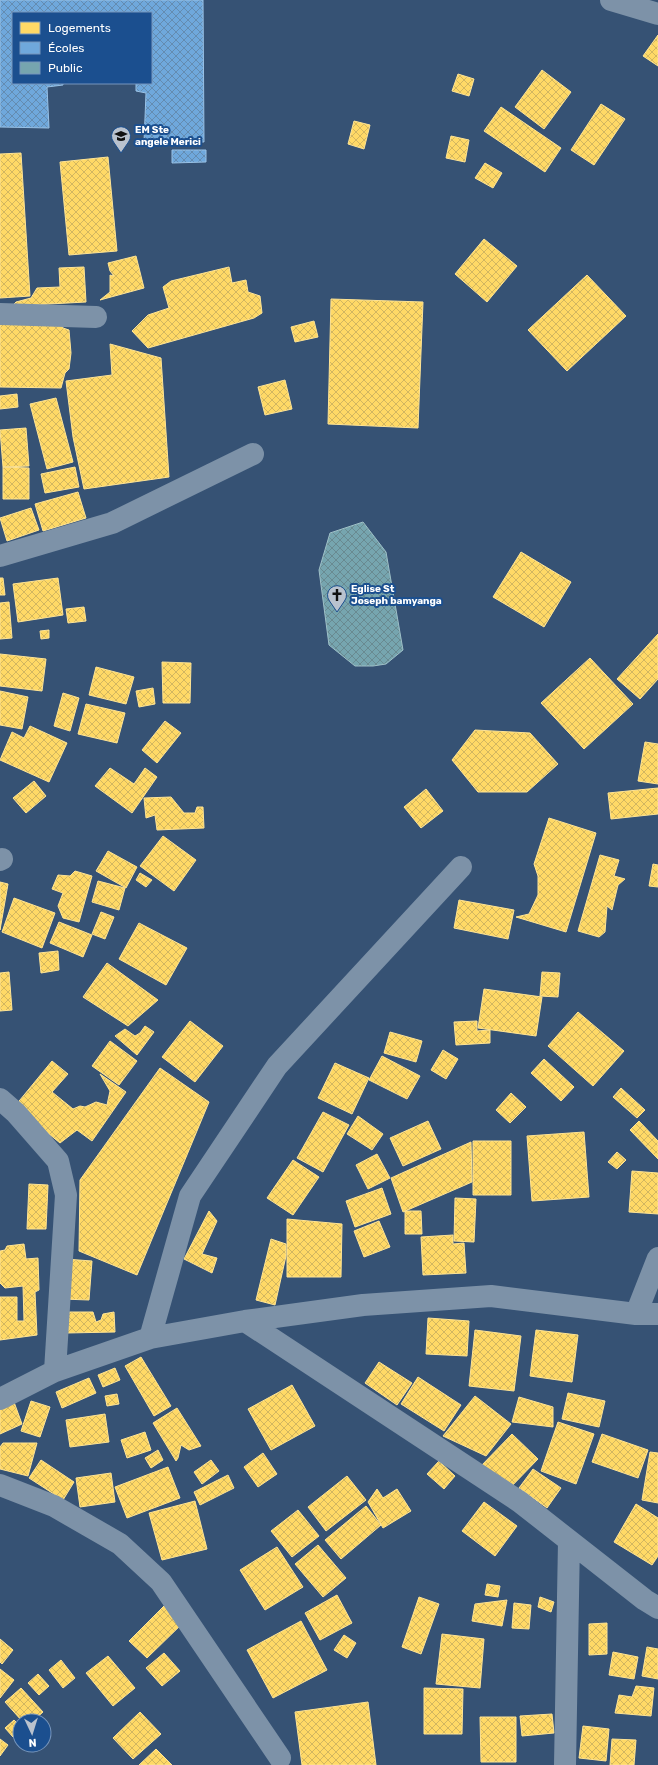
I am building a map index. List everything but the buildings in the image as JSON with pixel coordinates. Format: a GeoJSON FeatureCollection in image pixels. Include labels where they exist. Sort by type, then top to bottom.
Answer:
{"type":"FeatureCollection","features":[{"type":"Feature","properties":{"kind":"street"},"geometry":{"type":"LineString","coordinates":[[611,0],[658,14]]}},
{"type":"Feature","properties":{"kind":"street"},"geometry":{"type":"LineString","coordinates":[[0,314],[96,317]]}},
{"type":"Feature","properties":{"kind":"street"},"geometry":{"type":"LineString","coordinates":[[0,556],[112,523],[254,454]]}},
{"type":"Feature","properties":{"kind":"street"},"geometry":{"type":"LineString","coordinates":[[150,1338],[190,1196],[277,1066],[461,867]]}},
{"type":"Feature","properties":{"kind":"street"},"geometry":{"type":"LineString","coordinates":[[0,1099],[16,1113],[58,1161],[66,1196],[55,1371]]}},
{"type":"Feature","properties":{"kind":"street"},"geometry":{"type":"LineString","coordinates":[[636,1314],[658,1258]]}},
{"type":"Feature","properties":{"kind":"street"},"geometry":{"type":"LineString","coordinates":[[0,1399],[55,1371],[150,1338],[245,1321],[363,1305],[491,1296],[636,1314],[658,1314]]}},
{"type":"Feature","properties":{"kind":"street"},"geometry":{"type":"LineString","coordinates":[[245,1321],[520,1502],[645,1600],[658,1608]]}},
{"type":"Feature","properties":{"kind":"street"},"geometry":{"type":"LineString","coordinates":[[0,1485],[54,1506],[120,1544],[161,1582],[280,1758]]}},
{"type":"Feature","properties":{"kind":"street"},"geometry":{"type":"LineString","coordinates":[[565,1765],[569,1541]]}},
{"type":"Feature","properties":{"kind":"place","name":"EM Ste angele Merici"},"geometry":{"type":"Point","coordinates":[121,153]}},
{"type":"Feature","properties":{"kind":"place","name":"Eglise St Joseph bamyanga"},"geometry":{"type":"Point","coordinates":[337,612]}}]}
